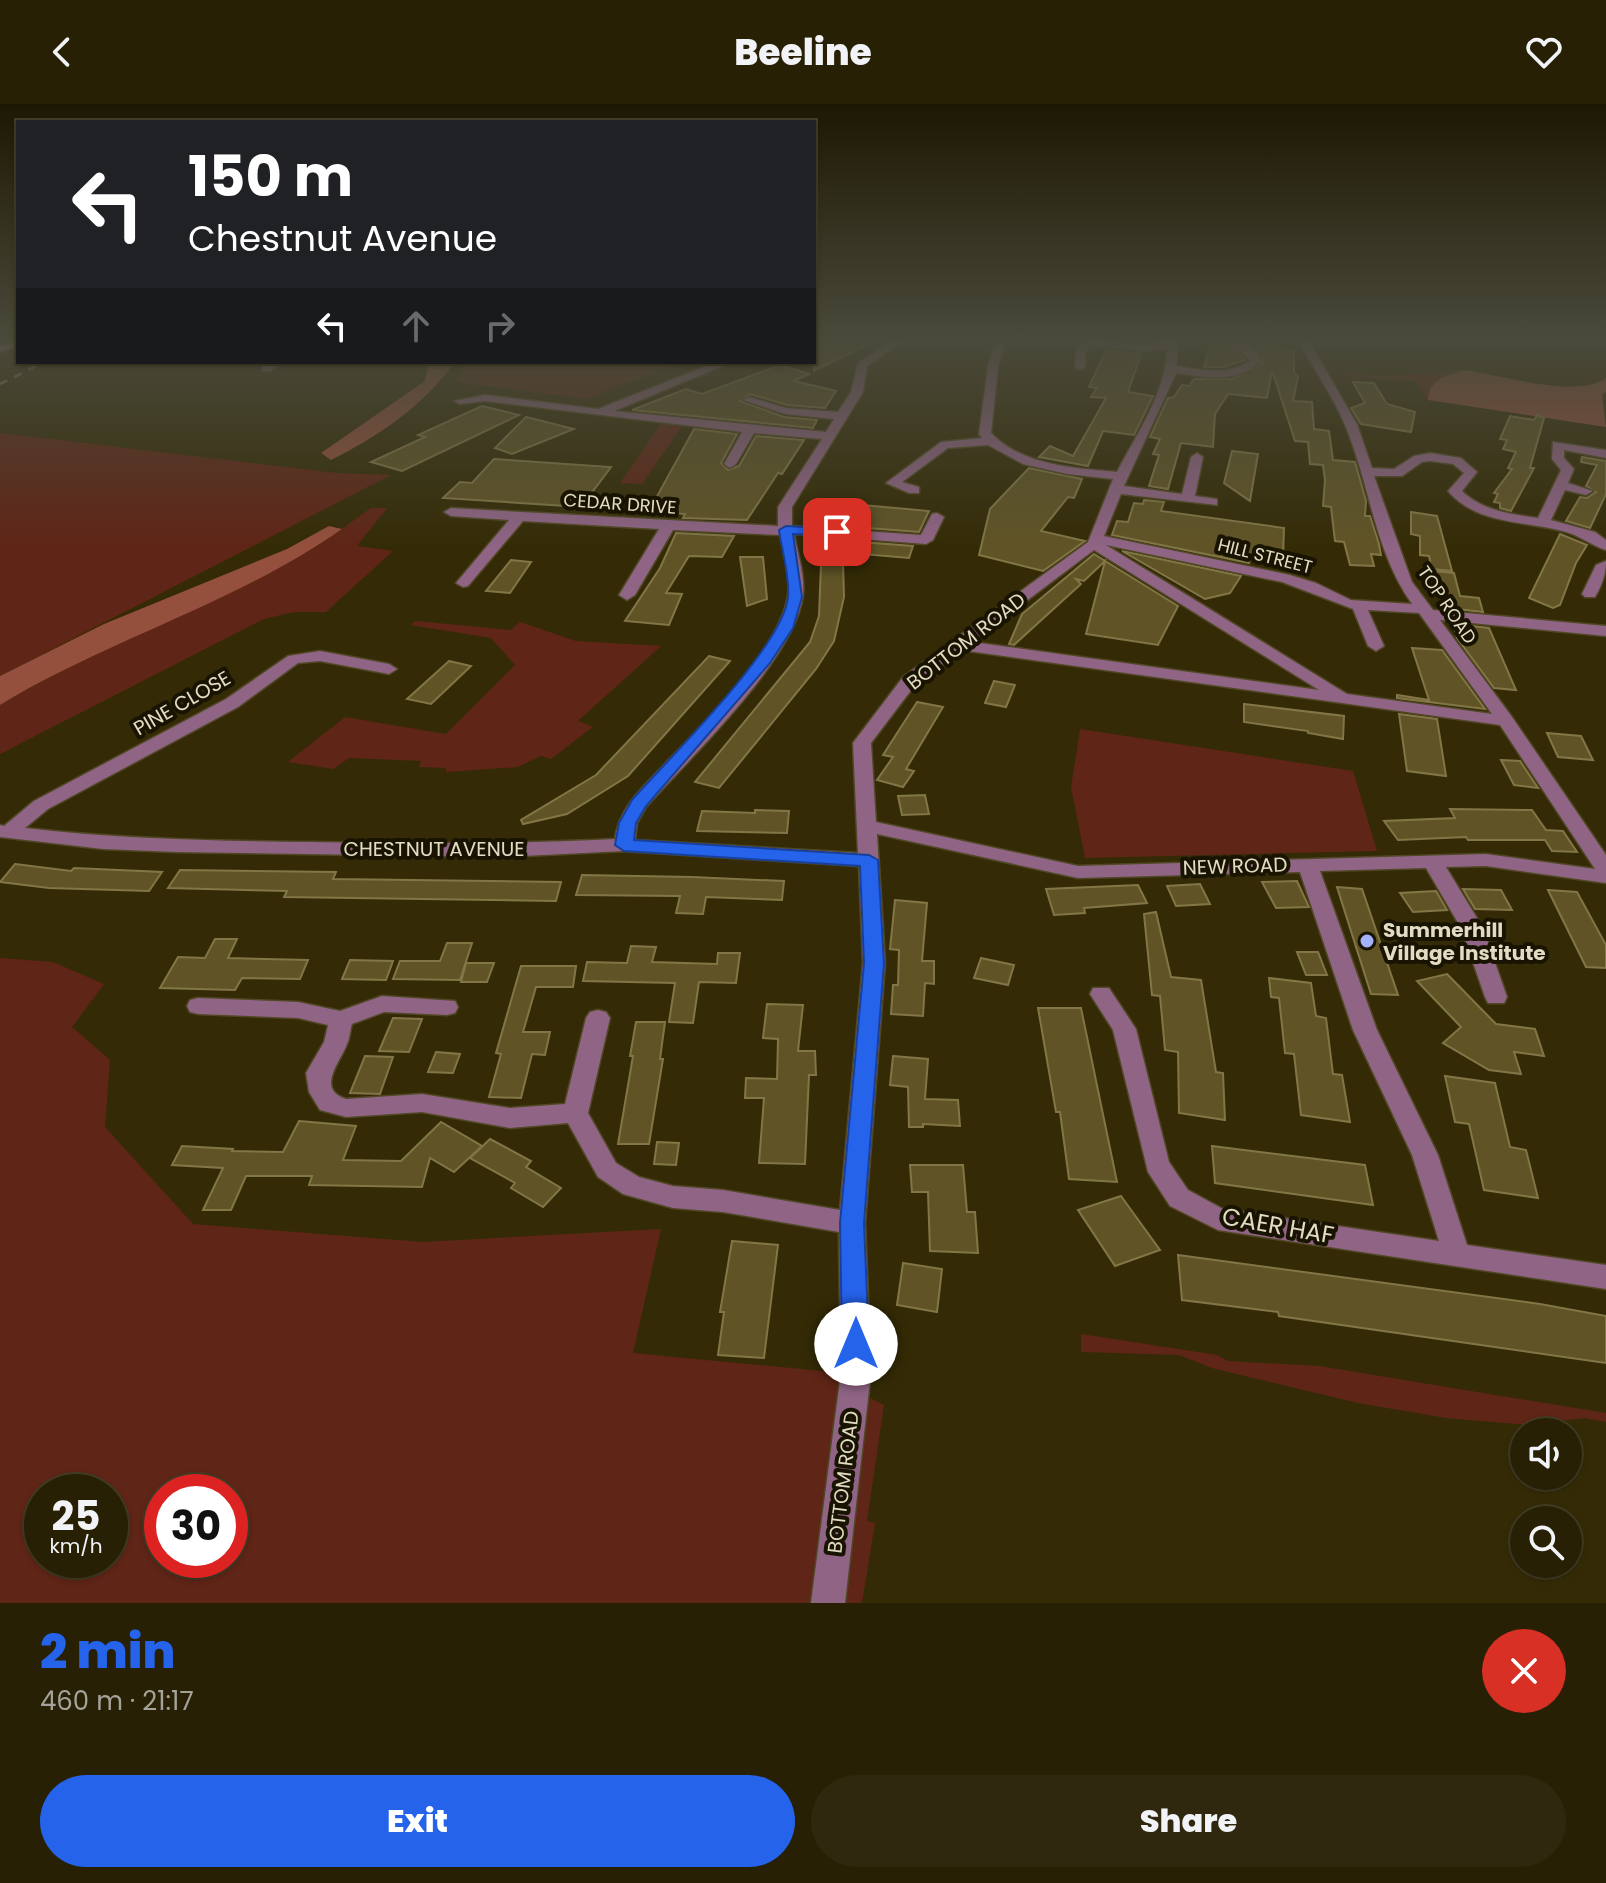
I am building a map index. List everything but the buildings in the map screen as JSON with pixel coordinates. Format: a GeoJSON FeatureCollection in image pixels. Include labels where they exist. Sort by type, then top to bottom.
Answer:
{"type":"FeatureCollection","features":[{"type":"Feature","properties":{"kind":"street"},"geometry":{"type":"LineString","coordinates":[[560,408],[829,436]]}},
{"type":"Feature","properties":{"kind":"street"},"geometry":{"type":"LineString","coordinates":[[598,413],[611,408]]}},
{"type":"Feature","properties":{"kind":"street"},"geometry":{"type":"LineString","coordinates":[[775,408],[839,416]]}},
{"type":"Feature","properties":{"kind":"street"},"geometry":{"type":"LineString","coordinates":[[624,845],[627,823],[638,804],[765,660],[786,628],[795,597],[785,507],[845,408]]}},
{"type":"Feature","properties":{"kind":"street"},"geometry":{"type":"LineString","coordinates":[[988,408],[985,434],[1009,454],[1118,483],[1212,502]]}},
{"type":"Feature","properties":{"kind":"street"},"geometry":{"type":"LineString","coordinates":[[1156,408],[1118,483],[1096,542],[1176,597],[1345,699]]}},
{"type":"Feature","properties":{"kind":"street","name":"TOP ROAD"},"geometry":{"type":"LineString","coordinates":[[1342,408],[1351,424],[1405,583],[1506,721],[1606,870]]}},
{"type":"Feature","properties":{"kind":"street"},"geometry":{"type":"LineString","coordinates":[[730,464],[750,429]]}},
{"type":"Feature","properties":{"kind":"street"},"geometry":{"type":"LineString","coordinates":[[914,490],[892,483],[945,445],[990,441]]}},
{"type":"Feature","properties":{"kind":"street"},"geometry":{"type":"LineString","coordinates":[[1543,522],[1568,469],[1558,459],[1557,445],[1606,454]]}},
{"type":"Feature","properties":{"kind":"street"},"geometry":{"type":"LineString","coordinates":[[1188,499],[1197,457]]}},
{"type":"Feature","properties":{"kind":"street"},"geometry":{"type":"LineString","coordinates":[[1367,472],[1397,473],[1418,459],[1430,457],[1457,461],[1471,472],[1455,491],[1460,499],[1472,506],[1572,528],[1606,546]]}},
{"type":"Feature","properties":{"kind":"street"},"geometry":{"type":"LineString","coordinates":[[1561,481],[1586,491]]}},
{"type":"Feature","properties":{"kind":"street","name":"CEDAR DRIVE"},"geometry":{"type":"LineString","coordinates":[[451,512],[926,540],[937,517]]}},
{"type":"Feature","properties":{"kind":"street"},"geometry":{"type":"LineString","coordinates":[[463,583],[520,516]]}},
{"type":"Feature","properties":{"kind":"street"},"geometry":{"type":"LineString","coordinates":[[627,595],[668,526]]}},
{"type":"Feature","properties":{"kind":"street","name":"HILL STREET"},"geometry":{"type":"LineString","coordinates":[[1096,542],[1285,578],[1359,606],[1606,631]]}},
{"type":"Feature","properties":{"kind":"street","name":"BOTTOM ROAD"},"geometry":{"type":"LineString","coordinates":[[828,1603],[856,1372],[852,1223],[874,963],[862,743],[909,681],[1096,542]]}},
{"type":"Feature","properties":{"kind":"street"},"geometry":{"type":"LineString","coordinates":[[1590,594],[1601,568],[1606,565]]}},
{"type":"Feature","properties":{"kind":"street"},"geometry":{"type":"LineString","coordinates":[[1359,606],[1376,646]]}},
{"type":"Feature","properties":{"kind":"street"},"geometry":{"type":"LineString","coordinates":[[957,645],[1506,721]]}},
{"type":"Feature","properties":{"kind":"street","name":"PINE CLOSE"},"geometry":{"type":"LineString","coordinates":[[4,832],[41,805],[232,703],[294,659],[320,656],[389,669]]}},
{"type":"Feature","properties":{"kind":"street","name":"NEW ROAD"},"geometry":{"type":"LineString","coordinates":[[867,826],[1078,872],[1486,860],[1606,877]]}},
{"type":"Feature","properties":{"kind":"street","name":"CHESTNUT AVENUE"},"geometry":{"type":"LineString","coordinates":[[4,832],[103,843],[176,846],[502,851],[624,845],[869,860]]}},
{"type":"Feature","properties":{"kind":"street"},"geometry":{"type":"LineString","coordinates":[[1432,861],[1472,928],[1496,997]]}},
{"type":"Feature","properties":{"kind":"street"},"geometry":{"type":"LineString","coordinates":[[1307,863],[1365,1030],[1425,1155],[1457,1255]]}},
{"type":"Feature","properties":{"kind":"street","name":"CAER HAF"},"geometry":{"type":"LineString","coordinates":[[1101,994],[1124,1029],[1157,1165],[1179,1198],[1218,1219],[1606,1277]]}},
{"type":"Feature","properties":{"kind":"street"},"geometry":{"type":"LineString","coordinates":[[198,1006],[298,1010],[341,1019],[382,1004],[447,1007]]}},
{"type":"Feature","properties":{"kind":"street"},"geometry":{"type":"LineString","coordinates":[[598,1018],[576,1105],[607,1170],[632,1186],[673,1197],[723,1201],[852,1223]]}},
{"type":"Feature","properties":{"kind":"street"},"geometry":{"type":"LineString","coordinates":[[341,1019],[336,1043],[318,1073],[321,1092],[329,1103],[346,1108],[422,1103],[510,1118],[576,1105]]}},
{"type":"Feature","properties":{"kind":"shaded area"},"geometry":{"type":"Polygon","coordinates":[[[386,408],[412,408],[366,441],[331,460],[321,453],[386,408]]]}},
{"type":"Feature","properties":{"kind":"shaded area"},"geometry":{"type":"Polygon","coordinates":[[[1480,408],[1604,408],[1606,427],[1480,408]]]}},
{"type":"Feature","properties":{"kind":"shaded area"},"geometry":{"type":"Polygon","coordinates":[[[661,424],[682,426],[642,484],[620,483],[661,424]]]}},
{"type":"Feature","properties":{"kind":"shaded area"},"geometry":{"type":"Polygon","coordinates":[[[0,433],[337,473],[391,475],[0,676],[0,433]]]}},
{"type":"Feature","properties":{"kind":"shaded area"},"geometry":{"type":"Polygon","coordinates":[[[371,508],[387,508],[357,546],[393,551],[326,612],[294,612],[264,619],[0,754],[0,705],[78,663],[278,568],[323,542],[371,508]]]}},
{"type":"Feature","properties":{"kind":"shaded area"},"geometry":{"type":"Polygon","coordinates":[[[329,526],[342,529],[260,578],[85,660],[0,705],[0,676],[104,624],[287,549],[329,526]]]}},
{"type":"Feature","properties":{"kind":"shaded area"},"geometry":{"type":"Polygon","coordinates":[[[416,621],[511,630],[520,622],[576,641],[661,646],[578,721],[593,727],[551,759],[541,756],[518,767],[446,772],[446,768],[419,767],[421,761],[349,758],[333,769],[288,762],[345,717],[446,734],[515,665],[491,638],[410,625],[416,621]]]}},
{"type":"Feature","properties":{"kind":"shaded area"},"geometry":{"type":"Polygon","coordinates":[[[1080,729],[1353,771],[1377,851],[1085,858],[1071,787],[1080,729]]]}},
{"type":"Feature","properties":{"kind":"shaded area"},"geometry":{"type":"Polygon","coordinates":[[[0,958],[53,962],[104,984],[72,1027],[110,1060],[105,1127],[193,1224],[423,1242],[661,1229],[633,1353],[833,1372],[838,1384],[839,1405],[811,1603],[0,1603],[0,958]]]}},
{"type":"Feature","properties":{"kind":"shaded area"},"geometry":{"type":"Polygon","coordinates":[[[1081,1334],[1217,1355],[1228,1361],[1319,1366],[1606,1413],[1606,1422],[1584,1418],[1510,1418],[1510,1423],[1446,1418],[1358,1403],[1212,1368],[1179,1355],[1081,1352],[1081,1334]]]}},
{"type":"Feature","properties":{"kind":"shaded area"},"geometry":{"type":"Polygon","coordinates":[[[870,1398],[884,1405],[867,1521],[875,1523],[862,1603],[839,1603],[865,1402],[870,1398]]]}},
{"type":"Feature","properties":{"kind":"place","name":"Summerhill Village Institute"},"geometry":{"type":"Point","coordinates":[1367,941]}},
{"type":"Feature","properties":{"kind":"route"},"geometry":{"type":"LineString","coordinates":[[837,532],[786,530],[795,597],[786,628],[765,660],[638,804],[627,823],[624,845],[869,860],[874,963],[852,1223],[856,1344]]}}]}
